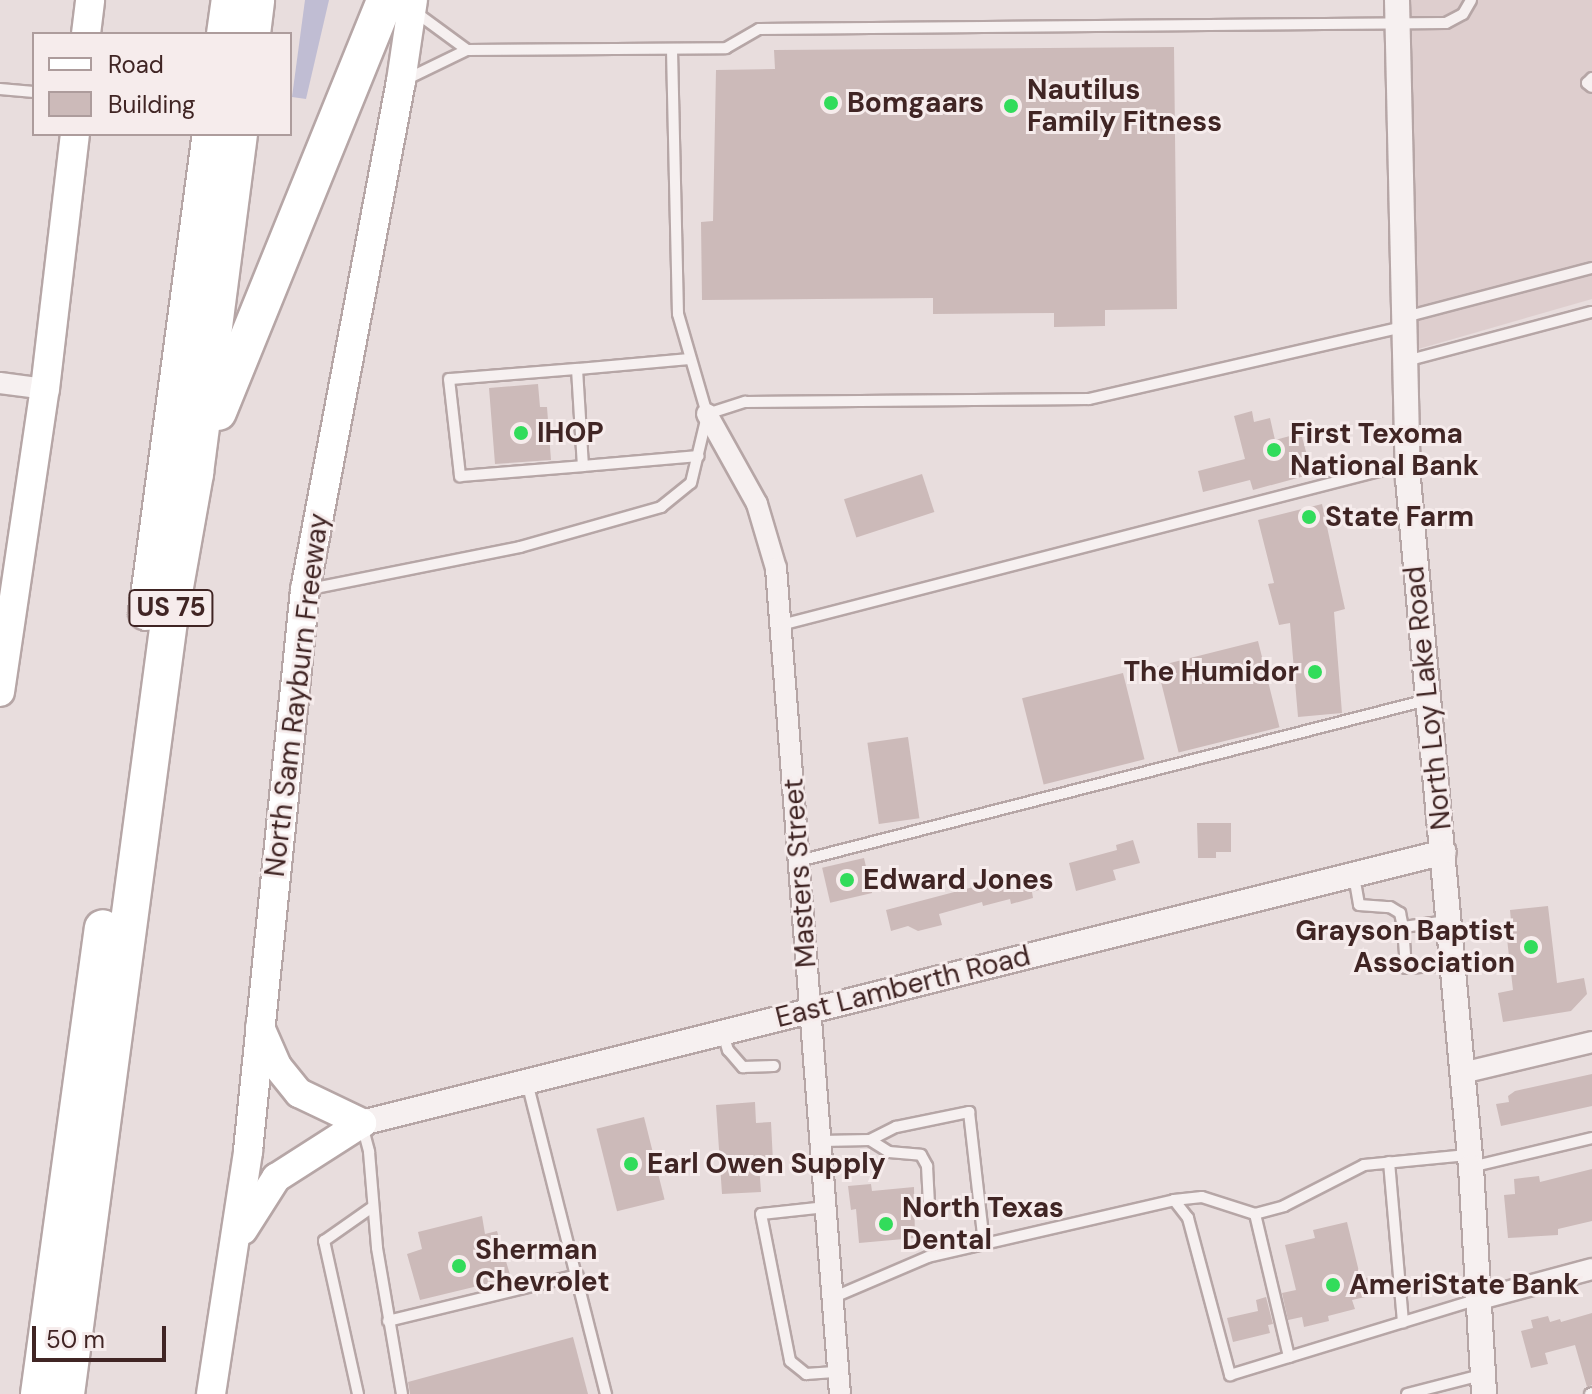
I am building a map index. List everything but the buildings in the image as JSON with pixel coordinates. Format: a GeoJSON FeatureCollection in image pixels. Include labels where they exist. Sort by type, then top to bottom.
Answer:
{"type":"FeatureCollection","features":[{"type":"Feature","properties":{"kind":"highway"},"geometry":{"type":"LineString","coordinates":[[225,32],[230,0]]}},
{"type":"Feature","properties":{"kind":"highway"},"geometry":{"type":"LineString","coordinates":[[252,32],[256,0]]}},
{"type":"Feature","properties":{"kind":"highway"},"geometry":{"type":"LineString","coordinates":[[195,473],[236,361],[403,3]]}},
{"type":"Feature","properties":{"kind":"highway","name":"US 75"},"geometry":{"type":"LineString","coordinates":[[39,1394],[211,136]]}},
{"type":"Feature","properties":{"kind":"highway","name":"US 75"},"geometry":{"type":"LineString","coordinates":[[66,1394],[169,621],[195,473],[239,136]]}},
{"type":"Feature","properties":{"kind":"main road"},"geometry":{"type":"LineString","coordinates":[[86,32],[90,0]]}},
{"type":"Feature","properties":{"kind":"main road","name":"North Sam Rayburn Freeway"},"geometry":{"type":"LineString","coordinates":[[211,1394],[235,1245],[305,590],[401,81],[403,3]]}},
{"type":"Feature","properties":{"kind":"main road"},"geometry":{"type":"LineString","coordinates":[[0,692],[45,389],[75,136]]}},
{"type":"Feature","properties":{"kind":"main road"},"geometry":{"type":"LineString","coordinates":[[259,1025],[277,1066],[299,1093],[362,1123]]}},
{"type":"Feature","properties":{"kind":"main road"},"geometry":{"type":"LineString","coordinates":[[235,1245],[276,1178],[362,1123]]}},
{"type":"Feature","properties":{"kind":"street","name":"North Loy Lake Road"},"geometry":{"type":"LineString","coordinates":[[1398,12],[1408,464],[1471,1161],[1484,1384]]}},
{"type":"Feature","properties":{"kind":"street"},"geometry":{"type":"LineString","coordinates":[[0,383],[45,389]]}},
{"type":"Feature","properties":{"kind":"street","name":"Masters Street"},"geometry":{"type":"LineString","coordinates":[[707,414],[757,504],[776,568],[840,1394]]}},
{"type":"Feature","properties":{"kind":"street","name":"East Lamberth Road"},"geometry":{"type":"LineString","coordinates":[[362,1123],[1444,852]]}},
{"type":"Feature","properties":{"kind":"street"},"geometry":{"type":"LineString","coordinates":[[1462,1073],[1592,1042]]}},
{"type":"Feature","properties":{"kind":"street"},"geometry":{"type":"LineString","coordinates":[[1480,1299],[1592,1269]]}},
{"type":"Feature","properties":{"kind":"lane"},"geometry":{"type":"LineString","coordinates":[[401,81],[467,50],[726,48],[759,29],[1398,12],[1446,23],[1463,14],[1471,0]]}},
{"type":"Feature","properties":{"kind":"lane"},"geometry":{"type":"LineString","coordinates":[[403,3],[467,50]]}},
{"type":"Feature","properties":{"kind":"lane"},"geometry":{"type":"LineString","coordinates":[[305,590],[520,547],[661,507],[691,483],[707,414],[678,314],[672,50]]}},
{"type":"Feature","properties":{"kind":"lane"},"geometry":{"type":"LineString","coordinates":[[1592,78],[1587,83],[1592,87]]}},
{"type":"Feature","properties":{"kind":"lane"},"geometry":{"type":"LineString","coordinates":[[0,89],[32,92]]}},
{"type":"Feature","properties":{"kind":"lane"},"geometry":{"type":"LineString","coordinates":[[707,414],[745,402],[1089,399],[1403,322],[1592,268]]}},
{"type":"Feature","properties":{"kind":"lane"},"geometry":{"type":"LineString","coordinates":[[1404,361],[1592,312]]}},
{"type":"Feature","properties":{"kind":"lane"},"geometry":{"type":"LineString","coordinates":[[690,359],[449,379],[460,476],[699,456]]}},
{"type":"Feature","properties":{"kind":"lane"},"geometry":{"type":"LineString","coordinates":[[577,369],[583,466]]}},
{"type":"Feature","properties":{"kind":"lane"},"geometry":{"type":"LineString","coordinates":[[781,625],[1408,464]]}},
{"type":"Feature","properties":{"kind":"lane"},"geometry":{"type":"LineString","coordinates":[[799,861],[1429,699]]}},
{"type":"Feature","properties":{"kind":"lane"},"geometry":{"type":"LineString","coordinates":[[1353,875],[1359,905],[1390,907],[1400,913],[1406,968],[1453,965]]}},
{"type":"Feature","properties":{"kind":"lane"},"geometry":{"type":"LineString","coordinates":[[1403,927],[1449,921]]}},
{"type":"Feature","properties":{"kind":"lane"},"geometry":{"type":"LineString","coordinates":[[722,1032],[728,1050],[743,1067],[774,1066]]}},
{"type":"Feature","properties":{"kind":"lane"},"geometry":{"type":"LineString","coordinates":[[527,1082],[606,1394]]}},
{"type":"Feature","properties":{"kind":"lane"},"geometry":{"type":"LineString","coordinates":[[821,1141],[870,1140],[896,1127],[969,1112],[984,1244]]}},
{"type":"Feature","properties":{"kind":"lane"},"geometry":{"type":"LineString","coordinates":[[362,1123],[369,1152],[371,1208],[402,1394]]}},
{"type":"Feature","properties":{"kind":"lane"},"geometry":{"type":"LineString","coordinates":[[832,1298],[928,1257],[1174,1200],[1202,1197],[1255,1214],[1284,1206],[1364,1165],[1471,1161],[1592,1138]]}},
{"type":"Feature","properties":{"kind":"lane"},"geometry":{"type":"LineString","coordinates":[[870,1140],[889,1152],[921,1155],[927,1166],[929,1201]]}},
{"type":"Feature","properties":{"kind":"lane"},"geometry":{"type":"LineString","coordinates":[[1389,1162],[1403,1322]]}},
{"type":"Feature","properties":{"kind":"lane"},"geometry":{"type":"LineString","coordinates":[[1174,1200],[1188,1218],[1230,1375],[1480,1299]]}},
{"type":"Feature","properties":{"kind":"lane"},"geometry":{"type":"LineString","coordinates":[[826,1207],[761,1214],[790,1361],[806,1374],[838,1372]]}},
{"type":"Feature","properties":{"kind":"lane"},"geometry":{"type":"LineString","coordinates":[[358,1394],[324,1241],[371,1208]]}},
{"type":"Feature","properties":{"kind":"lane"},"geometry":{"type":"LineString","coordinates":[[1255,1214],[1289,1357]]}},
{"type":"Feature","properties":{"kind":"lane"},"geometry":{"type":"LineString","coordinates":[[388,1321],[578,1275]]}},
{"type":"Feature","properties":{"kind":"lane"},"geometry":{"type":"LineString","coordinates":[[1407,1394],[1484,1384]]}},
{"type":"Feature","properties":{"kind":"shaded area"},"geometry":{"type":"Polygon","coordinates":[[[305,0],[329,0],[306,99],[292,97],[305,0]]]}},
{"type":"Feature","properties":{"kind":"shaded area"},"geometry":{"type":"Polygon","coordinates":[[[1410,0],[1592,0],[1592,299],[1415,350],[1410,0]]]}},
{"type":"Feature","properties":{"kind":"place","name":"Bomgaars"},"geometry":{"type":"Point","coordinates":[831,103]}},
{"type":"Feature","properties":{"kind":"place","name":"Nautilus Family Fitness"},"geometry":{"type":"Point","coordinates":[1011,106]}},
{"type":"Feature","properties":{"kind":"place","name":"IHOP"},"geometry":{"type":"Point","coordinates":[521,433]}},
{"type":"Feature","properties":{"kind":"place","name":"First Texoma National Bank"},"geometry":{"type":"Point","coordinates":[1274,450]}},
{"type":"Feature","properties":{"kind":"place","name":"State Farm"},"geometry":{"type":"Point","coordinates":[1309,517]}},
{"type":"Feature","properties":{"kind":"place","name":"The Humidor"},"geometry":{"type":"Point","coordinates":[1315,672]}},
{"type":"Feature","properties":{"kind":"place","name":"Edward Jones"},"geometry":{"type":"Point","coordinates":[847,880]}},
{"type":"Feature","properties":{"kind":"place","name":"Grayson Baptist Association"},"geometry":{"type":"Point","coordinates":[1531,947]}},
{"type":"Feature","properties":{"kind":"place","name":"Earl Owen Supply"},"geometry":{"type":"Point","coordinates":[631,1164]}},
{"type":"Feature","properties":{"kind":"place","name":"North Texas Dental"},"geometry":{"type":"Point","coordinates":[886,1224]}},
{"type":"Feature","properties":{"kind":"place","name":"Sherman Chevrolet"},"geometry":{"type":"Point","coordinates":[459,1266]}},
{"type":"Feature","properties":{"kind":"place","name":"AmeriState Bank"},"geometry":{"type":"Point","coordinates":[1333,1285]}}]}
